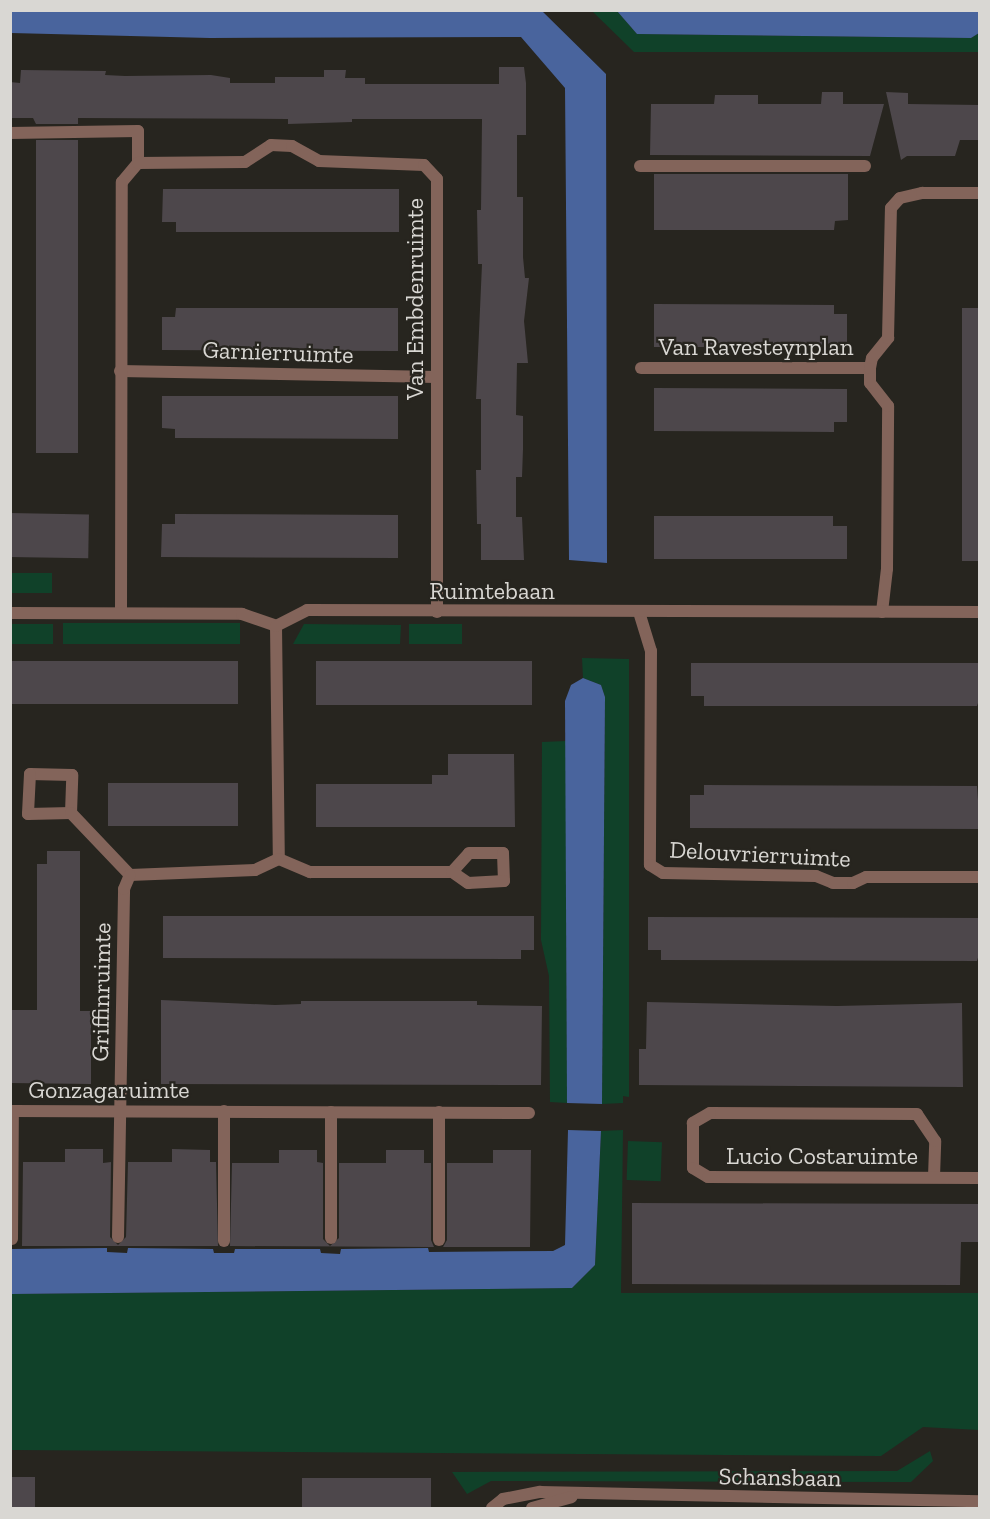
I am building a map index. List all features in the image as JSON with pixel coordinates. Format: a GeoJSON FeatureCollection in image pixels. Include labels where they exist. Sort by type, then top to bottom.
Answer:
{"type":"FeatureCollection","features":[{"type":"Feature","properties":{"kind":"street"},"geometry":{"type":"LineString","coordinates":[[10,133],[138,131],[138,163],[122,182],[121,613]]}},
{"type":"Feature","properties":{"kind":"street","name":"Van Embdenruimte"},"geometry":{"type":"LineString","coordinates":[[138,163],[245,162],[271,145],[292,146],[319,161],[424,165],[437,179],[437,612]]}},
{"type":"Feature","properties":{"kind":"street"},"geometry":{"type":"LineString","coordinates":[[640,166],[865,166]]}},
{"type":"Feature","properties":{"kind":"street","name":"Van Ravesteynplan"},"geometry":{"type":"LineString","coordinates":[[882,612],[887,569],[888,405],[870,383],[870,368],[872,358],[888,338],[891,208],[900,198],[922,193],[980,193]]}},
{"type":"Feature","properties":{"kind":"street","name":"Van Ravesteynplan"},"geometry":{"type":"LineString","coordinates":[[641,368],[870,368]]}},
{"type":"Feature","properties":{"kind":"street","name":"Garnierruimte"},"geometry":{"type":"LineString","coordinates":[[120,371],[436,377]]}},
{"type":"Feature","properties":{"kind":"street","name":"Ruimtebaan"},"geometry":{"type":"LineString","coordinates":[[276,626],[307,610],[980,612]]}},
{"type":"Feature","properties":{"kind":"street","name":"Delouvrierruimte"},"geometry":{"type":"LineString","coordinates":[[639,612],[651,651],[650,865],[663,873],[816,876],[833,883],[853,883],[866,877],[980,877]]}},
{"type":"Feature","properties":{"kind":"street"},"geometry":{"type":"LineString","coordinates":[[10,613],[242,614],[276,626],[279,859]]}},
{"type":"Feature","properties":{"kind":"street"},"geometry":{"type":"LineString","coordinates":[[71,813],[28,814],[30,774],[72,775],[71,813],[130,875],[255,870],[279,859],[310,872],[452,872]]}},
{"type":"Feature","properties":{"kind":"street","name":"Griffinruimte"},"geometry":{"type":"LineString","coordinates":[[118,1237],[124,889],[130,875]]}},
{"type":"Feature","properties":{"kind":"street","name":"Gonzagaruimte"},"geometry":{"type":"LineString","coordinates":[[12,1239],[13,1111],[530,1113]]}},
{"type":"Feature","properties":{"kind":"street","name":"Gonzagaruimte"},"geometry":{"type":"LineString","coordinates":[[224,1111],[224,1241]]}},
{"type":"Feature","properties":{"kind":"street"},"geometry":{"type":"LineString","coordinates":[[331,1112],[331,1238]]}},
{"type":"Feature","properties":{"kind":"street"},"geometry":{"type":"LineString","coordinates":[[439,1112],[439,1240]]}},
{"type":"Feature","properties":{"kind":"street","name":"Lucio Costaruimte"},"geometry":{"type":"LineString","coordinates":[[933,1177],[935,1141],[917,1114],[710,1113],[693,1123],[693,1168],[708,1177],[980,1178]]}},
{"type":"Feature","properties":{"kind":"street","name":"Schansbaan"},"geometry":{"type":"LineString","coordinates":[[492,1509],[503,1499],[521,1494],[978,1501]]}},
{"type":"Feature","properties":{"kind":"street","name":"Schansbaan"},"geometry":{"type":"LineString","coordinates":[[532,1509],[584,1494]]}},
{"type":"Feature","properties":{"kind":"green space"},"geometry":{"type":"Polygon","coordinates":[[[592,11],[617,11],[637,34],[971,38],[979,33],[979,52],[634,52],[592,11]]]}},
{"type":"Feature","properties":{"kind":"green space"},"geometry":{"type":"Polygon","coordinates":[[[11,573],[52,573],[52,593],[11,593],[11,573]]]}},
{"type":"Feature","properties":{"kind":"green space"},"geometry":{"type":"Polygon","coordinates":[[[63,623],[240,623],[240,644],[63,644],[63,623]]]}},
{"type":"Feature","properties":{"kind":"green space"},"geometry":{"type":"Polygon","coordinates":[[[11,624],[53,624],[53,644],[11,644],[11,624]]]}},
{"type":"Feature","properties":{"kind":"green space"},"geometry":{"type":"Polygon","coordinates":[[[304,624],[401,625],[400,644],[293,644],[304,624]]]}},
{"type":"Feature","properties":{"kind":"green space"},"geometry":{"type":"Polygon","coordinates":[[[409,624],[462,624],[462,644],[409,644],[409,624]]]}},
{"type":"Feature","properties":{"kind":"green space"},"geometry":{"type":"Polygon","coordinates":[[[582,658],[629,659],[629,1097],[623,1096],[623,1103],[602,1104],[605,697],[601,685],[583,678],[582,658]]]}},
{"type":"Feature","properties":{"kind":"green space"},"geometry":{"type":"Polygon","coordinates":[[[566,741],[567,1103],[550,1102],[549,976],[541,940],[542,742],[566,741]]]}},
{"type":"Feature","properties":{"kind":"green space"},"geometry":{"type":"Polygon","coordinates":[[[623,1130],[621,1293],[979,1293],[979,1430],[923,1427],[881,1456],[11,1450],[10,1294],[572,1288],[595,1265],[601,1131],[623,1130]]]}},
{"type":"Feature","properties":{"kind":"green space"},"geometry":{"type":"Polygon","coordinates":[[[628,1141],[662,1142],[661,1181],[627,1180],[628,1141]]]}},
{"type":"Feature","properties":{"kind":"green space"},"geometry":{"type":"Polygon","coordinates":[[[930,1451],[933,1461],[911,1482],[491,1481],[467,1494],[452,1472],[897,1471],[930,1451]]]}},
{"type":"Feature","properties":{"kind":"water"},"geometry":{"type":"Polygon","coordinates":[[[11,10],[542,11],[606,74],[607,563],[569,560],[565,88],[521,37],[210,38],[11,33],[11,10]]]}},
{"type":"Feature","properties":{"kind":"water"},"geometry":{"type":"Polygon","coordinates":[[[617,11],[979,11],[979,33],[971,38],[637,34],[617,11]]]}},
{"type":"Feature","properties":{"kind":"water"},"geometry":{"type":"Polygon","coordinates":[[[583,678],[601,685],[605,697],[602,1104],[567,1103],[565,701],[571,685],[583,678]]]}},
{"type":"Feature","properties":{"kind":"water"},"geometry":{"type":"Polygon","coordinates":[[[568,1130],[601,1131],[595,1265],[572,1288],[11,1294],[11,1249],[107,1248],[107,1252],[127,1253],[128,1248],[213,1249],[214,1253],[234,1253],[235,1249],[320,1249],[321,1253],[340,1254],[341,1249],[428,1248],[429,1252],[553,1251],[565,1245],[568,1130]]]}},
{"type":"Feature","properties":{"kind":"building"},"geometry":{"type":"Polygon","coordinates":[[[499,67],[524,67],[526,83],[526,135],[517,135],[517,197],[523,197],[523,257],[525,278],[529,278],[524,321],[528,363],[517,363],[516,415],[523,416],[522,477],[516,477],[516,517],[522,517],[524,560],[481,560],[481,524],[477,524],[476,470],[481,470],[481,399],[476,399],[482,264],[478,264],[477,210],[481,210],[482,119],[352,119],[352,122],[288,124],[288,119],[78,118],[78,124],[36,124],[33,118],[10,118],[10,82],[20,83],[21,70],[106,71],[105,75],[125,76],[211,75],[230,78],[230,83],[275,83],[275,77],[324,77],[324,70],[346,70],[345,78],[365,78],[365,84],[499,84],[499,67]]]}},
{"type":"Feature","properties":{"kind":"building"},"geometry":{"type":"Polygon","coordinates":[[[822,92],[843,92],[843,104],[884,104],[870,156],[650,155],[651,104],[714,104],[715,95],[758,95],[758,104],[821,104],[822,92]]]}},
{"type":"Feature","properties":{"kind":"building"},"geometry":{"type":"Polygon","coordinates":[[[886,92],[908,93],[908,104],[980,105],[980,140],[960,140],[955,156],[907,156],[901,160],[886,92]]]}},
{"type":"Feature","properties":{"kind":"building"},"geometry":{"type":"Polygon","coordinates":[[[36,140],[78,140],[78,453],[36,453],[36,140]]]}},
{"type":"Feature","properties":{"kind":"building"},"geometry":{"type":"Polygon","coordinates":[[[654,174],[848,174],[848,220],[835,221],[834,230],[654,230],[654,174]]]}},
{"type":"Feature","properties":{"kind":"building"},"geometry":{"type":"Polygon","coordinates":[[[163,189],[399,189],[399,232],[176,232],[176,222],[162,222],[163,189]]]}},
{"type":"Feature","properties":{"kind":"building"},"geometry":{"type":"Polygon","coordinates":[[[654,304],[834,305],[834,314],[847,314],[847,347],[654,347],[654,304]]]}},
{"type":"Feature","properties":{"kind":"building"},"geometry":{"type":"Polygon","coordinates":[[[176,308],[398,308],[398,351],[162,350],[162,317],[175,317],[176,308]]]}},
{"type":"Feature","properties":{"kind":"building"},"geometry":{"type":"Polygon","coordinates":[[[962,308],[980,308],[980,561],[962,561],[962,308]]]}},
{"type":"Feature","properties":{"kind":"building"},"geometry":{"type":"Polygon","coordinates":[[[654,388],[847,389],[847,422],[834,422],[834,432],[654,431],[654,388]]]}},
{"type":"Feature","properties":{"kind":"building"},"geometry":{"type":"Polygon","coordinates":[[[162,396],[398,396],[398,439],[175,438],[175,429],[162,428],[162,396]]]}},
{"type":"Feature","properties":{"kind":"building"},"geometry":{"type":"Polygon","coordinates":[[[10,513],[89,514],[88,558],[10,557],[10,513]]]}},
{"type":"Feature","properties":{"kind":"building"},"geometry":{"type":"Polygon","coordinates":[[[175,514],[398,515],[398,558],[161,557],[162,524],[175,524],[175,514]]]}},
{"type":"Feature","properties":{"kind":"building"},"geometry":{"type":"Polygon","coordinates":[[[654,516],[833,516],[833,526],[847,526],[847,559],[654,559],[654,516]]]}},
{"type":"Feature","properties":{"kind":"building"},"geometry":{"type":"Polygon","coordinates":[[[10,661],[238,661],[238,704],[10,704],[10,661]]]}},
{"type":"Feature","properties":{"kind":"building"},"geometry":{"type":"Polygon","coordinates":[[[316,661],[532,661],[532,705],[316,705],[316,661]]]}},
{"type":"Feature","properties":{"kind":"building"},"geometry":{"type":"Polygon","coordinates":[[[691,663],[980,663],[980,697],[977,706],[704,706],[704,696],[691,696],[691,663]]]}},
{"type":"Feature","properties":{"kind":"building"},"geometry":{"type":"Polygon","coordinates":[[[448,754],[514,754],[515,827],[316,827],[316,784],[432,784],[432,775],[448,775],[448,754]]]}},
{"type":"Feature","properties":{"kind":"building"},"geometry":{"type":"Polygon","coordinates":[[[108,783],[238,783],[238,826],[108,826],[108,783]]]}},
{"type":"Feature","properties":{"kind":"building"},"geometry":{"type":"Polygon","coordinates":[[[704,785],[977,786],[980,829],[690,828],[690,795],[704,795],[704,785]]]}},
{"type":"Feature","properties":{"kind":"building"},"geometry":{"type":"Polygon","coordinates":[[[47,851],[80,851],[80,1011],[91,1011],[91,1084],[10,1083],[10,1010],[37,1010],[37,864],[47,864],[47,851]]]}},
{"type":"Feature","properties":{"kind":"building"},"geometry":{"type":"Polygon","coordinates":[[[163,916],[534,916],[534,950],[521,950],[521,959],[163,958],[163,916]]]}},
{"type":"Feature","properties":{"kind":"building"},"geometry":{"type":"Polygon","coordinates":[[[648,917],[980,918],[980,951],[977,961],[661,960],[661,950],[648,950],[648,917]]]}},
{"type":"Feature","properties":{"kind":"building"},"geometry":{"type":"Polygon","coordinates":[[[161,1000],[275,1005],[301,1004],[301,1001],[477,1001],[477,1005],[542,1006],[541,1085],[161,1084],[161,1000]]]}},
{"type":"Feature","properties":{"kind":"building"},"geometry":{"type":"Polygon","coordinates":[[[647,1002],[837,1006],[962,1003],[963,1087],[639,1085],[639,1049],[646,1049],[647,1002]]]}},
{"type":"Feature","properties":{"kind":"building"},"geometry":{"type":"Polygon","coordinates":[[[65,1149],[103,1149],[103,1163],[111,1162],[110,1237],[118,1245],[126,1237],[128,1162],[172,1162],[172,1149],[210,1150],[210,1162],[216,1162],[218,1246],[22,1246],[23,1162],[65,1162],[65,1149]]]}},
{"type":"Feature","properties":{"kind":"building"},"geometry":{"type":"Polygon","coordinates":[[[279,1150],[317,1150],[317,1162],[323,1163],[323,1239],[330,1246],[339,1238],[339,1163],[386,1163],[386,1150],[424,1150],[424,1163],[431,1163],[431,1240],[434,1247],[230,1246],[232,1163],[279,1163],[279,1150]]]}},
{"type":"Feature","properties":{"kind":"building"},"geometry":{"type":"Polygon","coordinates":[[[493,1150],[531,1150],[530,1247],[443,1247],[447,1240],[447,1163],[493,1163],[493,1150]]]}},
{"type":"Feature","properties":{"kind":"building"},"geometry":{"type":"Polygon","coordinates":[[[632,1203],[980,1204],[980,1242],[961,1242],[960,1285],[632,1284],[632,1203]]]}},
{"type":"Feature","properties":{"kind":"building"},"geometry":{"type":"Polygon","coordinates":[[[10,1477],[35,1477],[35,1508],[10,1508],[10,1477]]]}},
{"type":"Feature","properties":{"kind":"building"},"geometry":{"type":"Polygon","coordinates":[[[302,1478],[431,1478],[431,1508],[302,1508],[302,1478]]]}}]}
